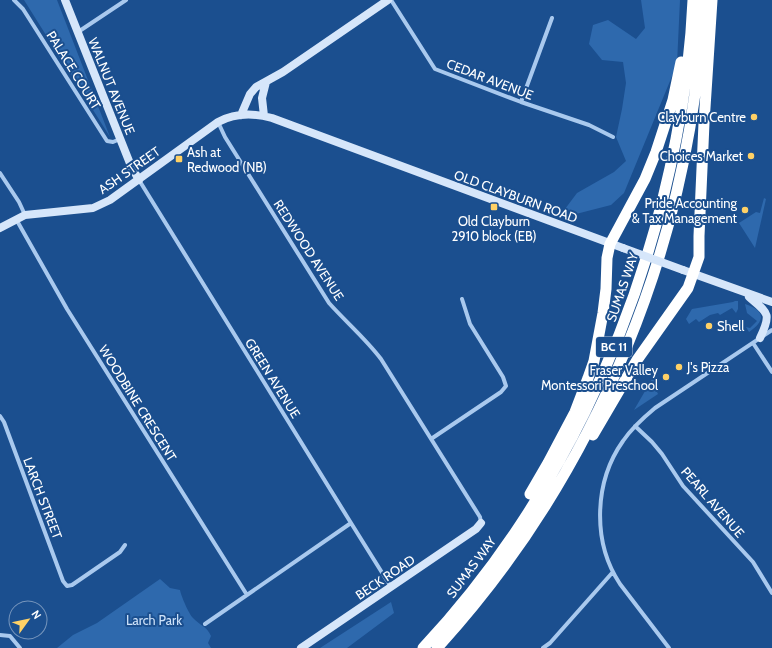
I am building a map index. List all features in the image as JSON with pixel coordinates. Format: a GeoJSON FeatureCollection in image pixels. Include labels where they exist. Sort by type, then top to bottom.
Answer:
{"type":"FeatureCollection","features":[{"type":"Feature","properties":{"kind":"highway"},"geometry":{"type":"LineString","coordinates":[[448,620],[537,483],[582,395],[594,361],[599,337],[606,289],[607,258],[610,244],[645,179],[666,126],[673,100],[682,52],[687,0]]}},
{"type":"Feature","properties":{"kind":"highway","name":"SUMAS WAY"},"geometry":{"type":"LineString","coordinates":[[423,648],[470,593],[507,543],[551,475],[585,412],[620,334],[647,259],[669,177],[683,102],[693,0]]}},
{"type":"Feature","properties":{"kind":"highway","name":"SUMAS WAY"},"geometry":{"type":"LineString","coordinates":[[437,648],[470,611],[535,521],[573,459],[610,385],[644,302],[668,226],[687,142],[699,66],[704,0]]}},
{"type":"Feature","properties":{"kind":"highway"},"geometry":{"type":"LineString","coordinates":[[496,577],[512,561],[554,502],[625,379],[658,328],[688,288],[688,272],[699,257],[712,0]]}},
{"type":"Feature","properties":{"kind":"main road","name":"WALNUT AVENUE"},"geometry":{"type":"LineString","coordinates":[[65,0],[131,166],[139,180]]}},
{"type":"Feature","properties":{"kind":"main road"},"geometry":{"type":"LineString","coordinates":[[241,115],[250,94],[256,87],[266,82],[390,0]]}},
{"type":"Feature","properties":{"kind":"main road"},"geometry":{"type":"LineString","coordinates":[[264,116],[262,98],[266,82]]}},
{"type":"Feature","properties":{"kind":"main road","name":"OLD CLAYBURN ROAD"},"geometry":{"type":"LineString","coordinates":[[251,114],[264,116],[745,294],[772,302]]}},
{"type":"Feature","properties":{"kind":"main road","name":"ASH STREET"},"geometry":{"type":"LineString","coordinates":[[0,228],[25,215],[39,212],[93,208],[110,200],[218,122],[230,117],[251,114]]}},
{"type":"Feature","properties":{"kind":"main road"},"geometry":{"type":"LineString","coordinates":[[745,294],[762,307],[767,314],[767,323],[760,338]]}},
{"type":"Feature","properties":{"kind":"main road","name":"BECK ROAD"},"geometry":{"type":"LineString","coordinates":[[301,648],[476,529],[481,524]]}},
{"type":"Feature","properties":{"kind":"street","name":"PALACE COURT"},"geometry":{"type":"LineString","coordinates":[[14,0],[23,9],[107,141],[113,142],[120,139]]}},
{"type":"Feature","properties":{"kind":"street"},"geometry":{"type":"LineString","coordinates":[[78,32],[126,0]]}},
{"type":"Feature","properties":{"kind":"street","name":"CEDAR AVENUE"},"geometry":{"type":"LineString","coordinates":[[390,0],[435,69],[521,102],[589,125],[613,137]]}},
{"type":"Feature","properties":{"kind":"street"},"geometry":{"type":"LineString","coordinates":[[521,102],[552,18]]}},
{"type":"Feature","properties":{"kind":"street","name":"REDWOOD AVENUE"},"geometry":{"type":"LineString","coordinates":[[218,122],[225,137],[329,303],[375,351],[480,517],[481,524]]}},
{"type":"Feature","properties":{"kind":"street"},"geometry":{"type":"LineString","coordinates":[[0,173],[19,202],[25,215]]}},
{"type":"Feature","properties":{"kind":"street","name":"GREEN AVENUE"},"geometry":{"type":"LineString","coordinates":[[139,180],[391,587]]}},
{"type":"Feature","properties":{"kind":"street","name":"WOODBINE CRESCENT"},"geometry":{"type":"LineString","coordinates":[[16,219],[67,309],[247,595]]}},
{"type":"Feature","properties":{"kind":"street"},"geometry":{"type":"LineString","coordinates":[[431,439],[501,392],[506,386],[503,377],[470,324],[462,299]]}},
{"type":"Feature","properties":{"kind":"street"},"geometry":{"type":"LineString","coordinates":[[669,648],[612,573],[606,559],[600,528],[601,498],[604,482],[616,453],[635,426],[655,408],[772,330]]}},
{"type":"Feature","properties":{"kind":"street"},"geometry":{"type":"LineString","coordinates":[[753,343],[772,372]]}},
{"type":"Feature","properties":{"kind":"street","name":"LARCH STREET"},"geometry":{"type":"LineString","coordinates":[[0,416],[4,422],[63,581],[67,586],[72,585],[120,552],[125,545]]}},
{"type":"Feature","properties":{"kind":"street","name":"PEARL AVENUE"},"geometry":{"type":"LineString","coordinates":[[635,426],[662,454],[683,486],[753,562],[772,593]]}},
{"type":"Feature","properties":{"kind":"street"},"geometry":{"type":"LineString","coordinates":[[205,624],[351,523]]}},
{"type":"Feature","properties":{"kind":"street"},"geometry":{"type":"LineString","coordinates":[[543,648],[550,643],[612,573]]}},
{"type":"Feature","properties":{"kind":"street"},"geometry":{"type":"LineString","coordinates":[[0,635],[10,636],[20,648]]}},
{"type":"Feature","properties":{"kind":"green space"},"geometry":{"type":"Polygon","coordinates":[[[24,0],[57,0],[110,137],[24,0]]]}},
{"type":"Feature","properties":{"kind":"green space"},"geometry":{"type":"Polygon","coordinates":[[[641,0],[680,0],[677,64],[624,193],[611,205],[576,214],[565,209],[577,193],[614,172],[626,161],[616,137],[626,83],[623,62],[602,60],[589,44],[593,25],[608,20],[636,39],[645,28],[641,0]]]}},
{"type":"Feature","properties":{"kind":"green space"},"geometry":{"type":"Polygon","coordinates":[[[764,198],[766,199],[755,248],[739,223],[756,212],[760,213],[764,198]]]}},
{"type":"Feature","properties":{"kind":"green space"},"geometry":{"type":"Polygon","coordinates":[[[738,301],[738,309],[736,313],[732,308],[720,315],[718,313],[710,315],[699,322],[696,319],[689,324],[686,319],[692,309],[738,301]]]}},
{"type":"Feature","properties":{"kind":"green space"},"geometry":{"type":"Polygon","coordinates":[[[745,304],[756,309],[761,316],[755,328],[749,332],[746,327],[750,328],[757,321],[747,313],[745,304]]]}},
{"type":"Feature","properties":{"kind":"green space"},"geometry":{"type":"Polygon","coordinates":[[[655,374],[658,378],[651,391],[656,390],[658,394],[634,410],[655,374]]]}},
{"type":"Feature","properties":{"kind":"green space","name":"Larch Park"},"geometry":{"type":"Polygon","coordinates":[[[160,579],[170,588],[180,590],[185,605],[191,616],[205,628],[211,636],[208,643],[211,648],[57,648],[73,635],[97,623],[160,579]]]}},
{"type":"Feature","properties":{"kind":"green space"},"geometry":{"type":"Polygon","coordinates":[[[391,602],[394,613],[347,648],[320,648],[391,602]]]}},
{"type":"Feature","properties":{"kind":"place","name":"Clayburn Centre"},"geometry":{"type":"Point","coordinates":[754,117]}},
{"type":"Feature","properties":{"kind":"place","name":"Choices Market"},"geometry":{"type":"Point","coordinates":[751,156]}},
{"type":"Feature","properties":{"kind":"place","name":"Ash at Redwood (NB)"},"geometry":{"type":"Point","coordinates":[179,159]}},
{"type":"Feature","properties":{"kind":"place","name":"Old Clayburn 2910 block (EB)"},"geometry":{"type":"Point","coordinates":[494,207]}},
{"type":"Feature","properties":{"kind":"place","name":"Pride Accounting & Tax Management"},"geometry":{"type":"Point","coordinates":[745,210]}},
{"type":"Feature","properties":{"kind":"place","name":"Shell"},"geometry":{"type":"Point","coordinates":[709,326]}},
{"type":"Feature","properties":{"kind":"place","name":"J's Pizza"},"geometry":{"type":"Point","coordinates":[679,367]}},
{"type":"Feature","properties":{"kind":"place","name":"Fraser Valley Montessori Preschool"},"geometry":{"type":"Point","coordinates":[666,377]}}]}
